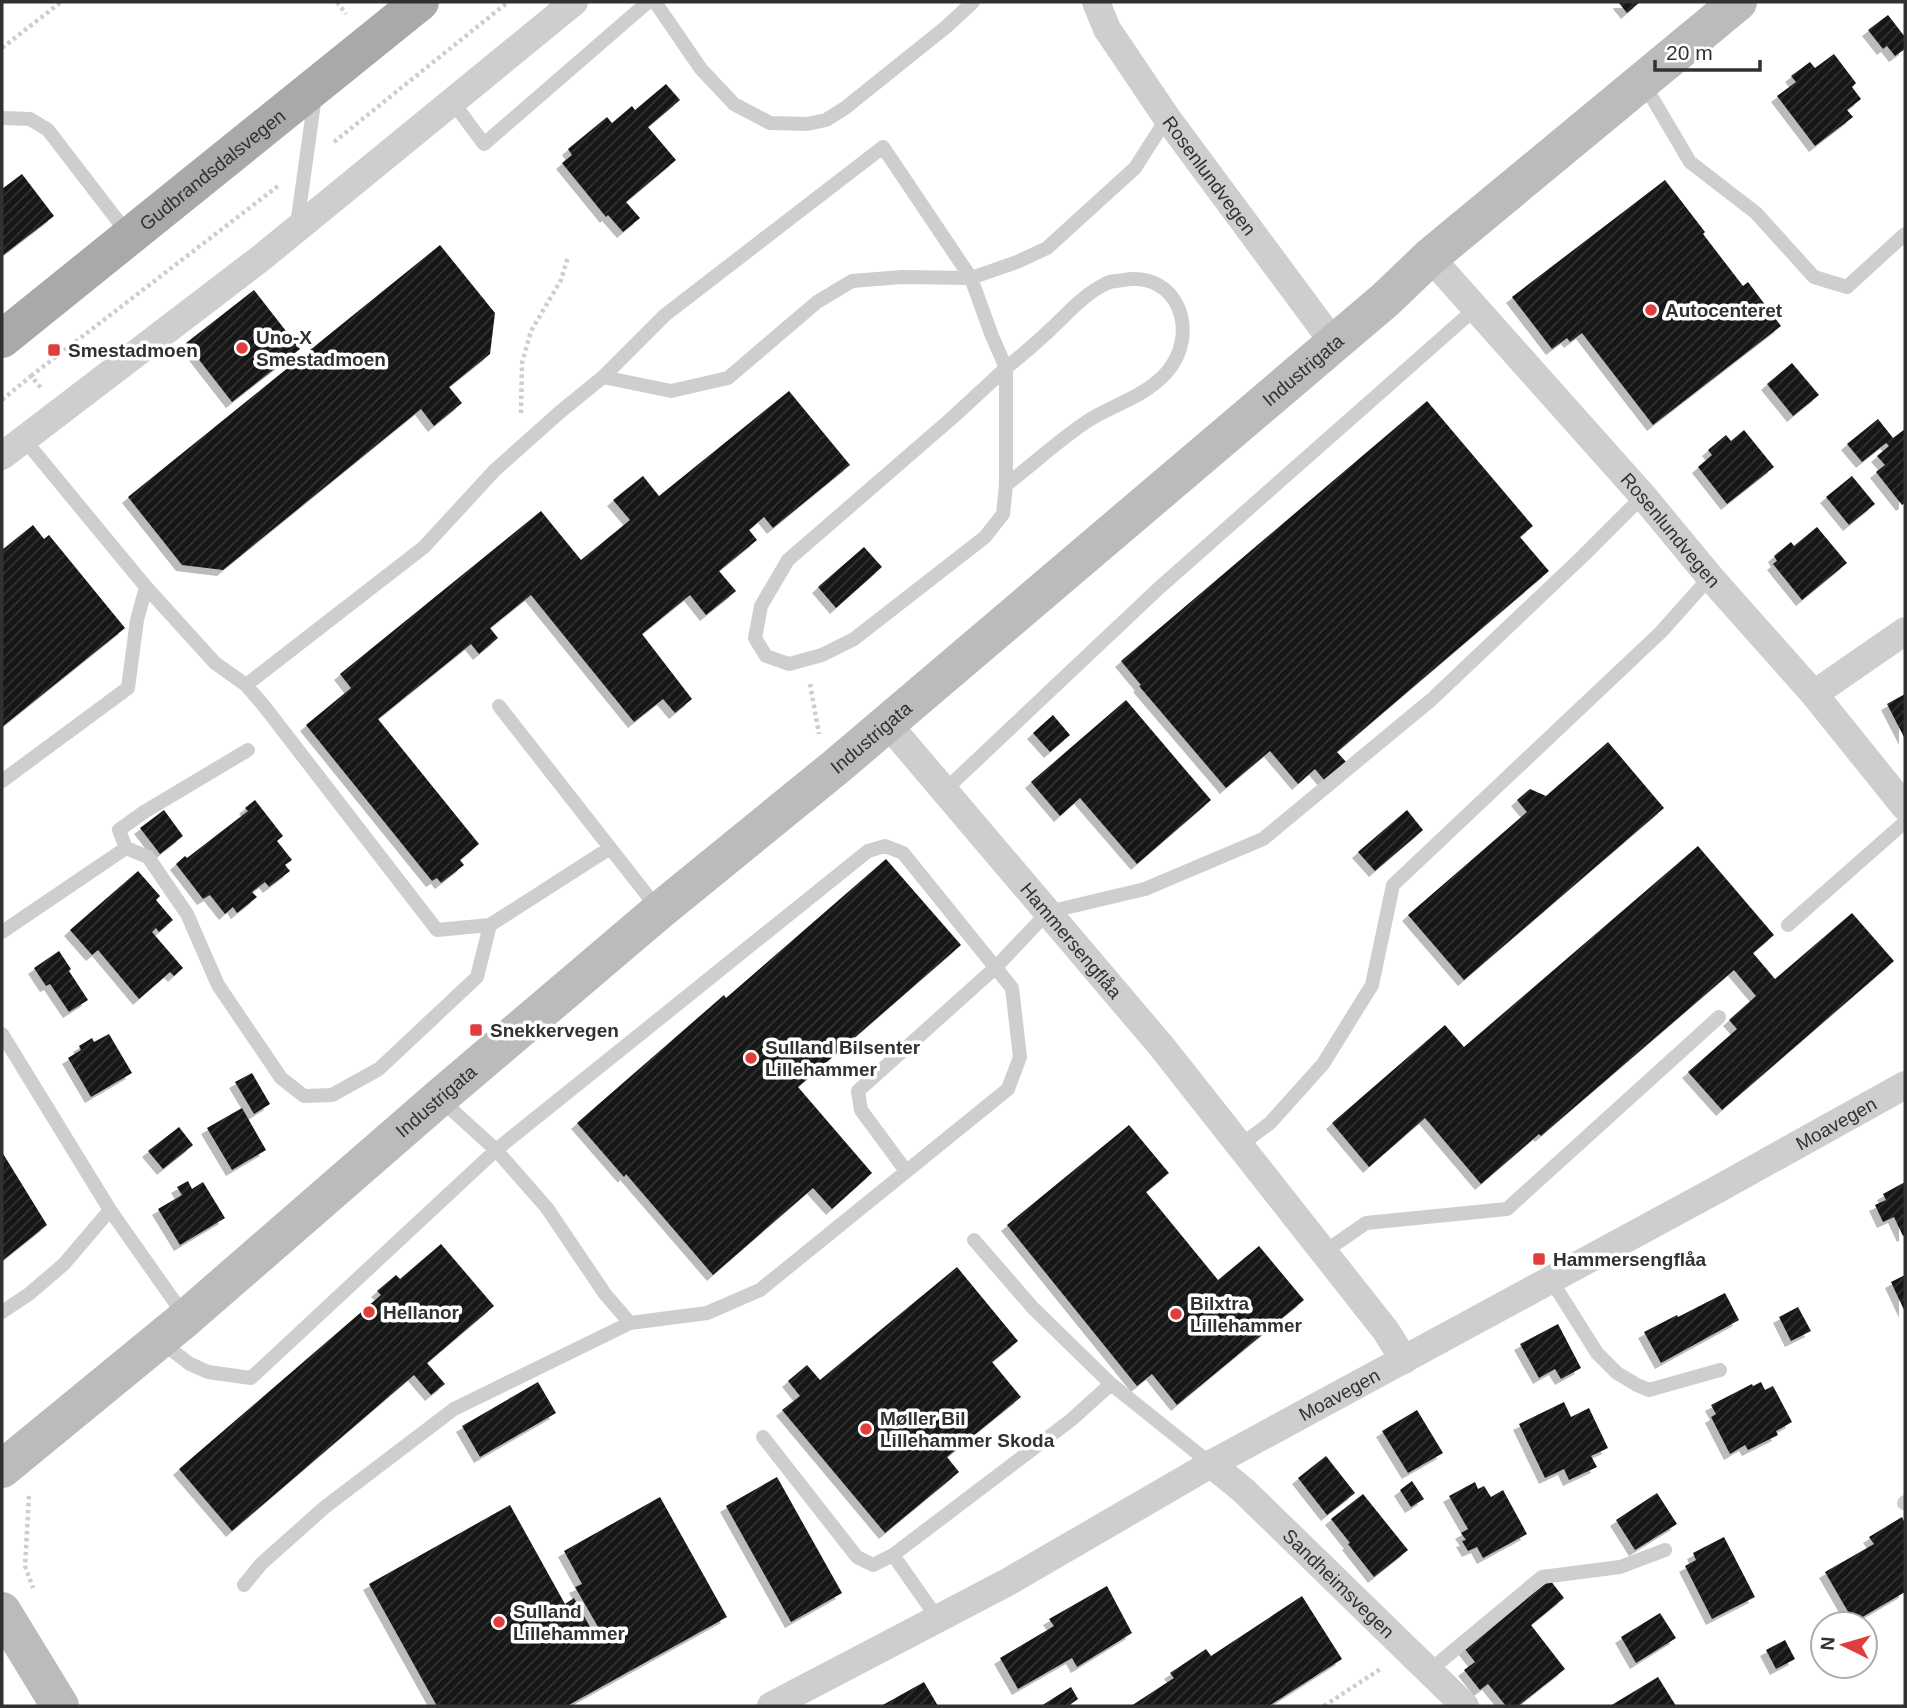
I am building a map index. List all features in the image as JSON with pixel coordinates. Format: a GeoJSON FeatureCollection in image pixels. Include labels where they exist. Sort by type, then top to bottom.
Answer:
{"type":"FeatureCollection","features":[{"type":"Feature","properties":{"kind":"main road","name":"Gudbrandsdalsvegen"},"geometry":{"type":"LineString","coordinates":[[2,339],[421,2]]}},
{"type":"Feature","properties":{"kind":"street"},"geometry":{"type":"LineString","coordinates":[[2,456],[296,230],[574,2]]}},
{"type":"Feature","properties":{"kind":"street","name":"Rosenlundvegen"},"geometry":{"type":"LineString","coordinates":[[1096,2],[1107,29],[1167,118],[1333,342]]}},
{"type":"Feature","properties":{"kind":"street","name":"Industrigata"},"geometry":{"type":"LineString","coordinates":[[12,1461],[173,1329],[659,911],[887,723],[1385,300],[1430,257],[1738,2]]}},
{"type":"Feature","properties":{"kind":"street","name":"Rosenlundvegen"},"geometry":{"type":"LineString","coordinates":[[1430,257],[1643,496],[1710,577],[1814,694],[1905,807]]}},
{"type":"Feature","properties":{"kind":"street"},"geometry":{"type":"LineString","coordinates":[[1814,694],[1905,631]]}},
{"type":"Feature","properties":{"kind":"street","name":"Hammersengflåa"},"geometry":{"type":"LineString","coordinates":[[887,723],[1162,1047],[1324,1252],[1404,1360]]}},
{"type":"Feature","properties":{"kind":"street","name":"Moavegen"},"geometry":{"type":"LineString","coordinates":[[771,1706],[1006,1583],[1211,1464],[1905,1085]]}},
{"type":"Feature","properties":{"kind":"street","name":"Sandheimsvegen"},"geometry":{"type":"LineString","coordinates":[[1211,1464],[1243,1490],[1465,1706]]}},
{"type":"Feature","properties":{"kind":"street"},"geometry":{"type":"LineString","coordinates":[[2,1611],[52,1700]]}},
{"type":"Feature","properties":{"kind":"lane"},"geometry":{"type":"LineString","coordinates":[[452,101],[484,144],[648,2]]}},
{"type":"Feature","properties":{"kind":"lane"},"geometry":{"type":"LineString","coordinates":[[654,2],[701,69],[734,104],[770,123],[807,124],[826,120],[845,108],[973,2]]}},
{"type":"Feature","properties":{"kind":"lane"},"geometry":{"type":"LineString","coordinates":[[1643,81],[1690,162],[1756,213],[1814,277],[1847,287],[1905,234]]}},
{"type":"Feature","properties":{"kind":"lane"},"geometry":{"type":"LineString","coordinates":[[296,230],[316,85]]}},
{"type":"Feature","properties":{"kind":"lane"},"geometry":{"type":"LineString","coordinates":[[2,118],[30,119],[48,130],[129,235]]}},
{"type":"Feature","properties":{"kind":"lane"},"geometry":{"type":"LineString","coordinates":[[603,377],[671,391],[728,378],[817,302],[852,281],[902,277],[971,278],[1017,262],[1047,248],[1135,168],[1167,118]]}},
{"type":"Feature","properties":{"kind":"lane"},"geometry":{"type":"LineString","coordinates":[[246,685],[425,547],[494,471],[603,377],[666,315],[883,147],[971,278],[1006,368],[1006,485],[1003,514],[985,537],[854,639],[822,655],[789,664],[766,656],[755,638],[761,606],[788,560],[952,418],[1006,368],[1083,299],[1109,282],[1133,278],[1148,280],[1166,289],[1180,306],[1184,331],[1178,353],[1167,373],[1130,400],[1086,422],[1006,485]]}},
{"type":"Feature","properties":{"kind":"lane"},"geometry":{"type":"LineString","coordinates":[[945,790],[1159,588],[1476,309]]}},
{"type":"Feature","properties":{"kind":"lane"},"geometry":{"type":"LineString","coordinates":[[23,438],[146,587],[215,663],[246,685],[438,930],[490,925],[610,848]]}},
{"type":"Feature","properties":{"kind":"lane"},"geometry":{"type":"LineString","coordinates":[[906,1171],[861,1110],[858,1091],[995,968],[1048,912],[1144,889],[1262,839],[1431,700],[1643,496]]}},
{"type":"Feature","properties":{"kind":"lane"},"geometry":{"type":"LineString","coordinates":[[1239,1146],[1270,1123],[1324,1064],[1372,985],[1393,885],[1661,632],[1710,577]]}},
{"type":"Feature","properties":{"kind":"lane"},"geometry":{"type":"LineString","coordinates":[[2,781],[128,688],[137,620],[146,587]]}},
{"type":"Feature","properties":{"kind":"lane"},"geometry":{"type":"LineString","coordinates":[[499,706],[659,911]]}},
{"type":"Feature","properties":{"kind":"lane"},"geometry":{"type":"LineString","coordinates":[[248,750],[144,812],[119,830],[126,848],[148,857],[187,914],[218,985],[281,1079],[304,1096],[332,1095],[379,1069],[477,977],[490,925]]}},
{"type":"Feature","properties":{"kind":"lane"},"geometry":{"type":"LineString","coordinates":[[1788,925],[1905,822]]}},
{"type":"Feature","properties":{"kind":"lane"},"geometry":{"type":"LineString","coordinates":[[2,1034],[110,1210],[190,1364],[208,1373],[251,1378],[496,1150],[868,851],[885,846],[903,853],[1012,988],[1020,1058],[1007,1089],[760,1290],[707,1313],[630,1324],[454,1409],[325,1507],[261,1564],[244,1585]]}},
{"type":"Feature","properties":{"kind":"lane"},"geometry":{"type":"LineString","coordinates":[[2,932],[126,848]]}},
{"type":"Feature","properties":{"kind":"lane"},"geometry":{"type":"LineString","coordinates":[[1324,1252],[1366,1223],[1507,1209],[1718,1017]]}},
{"type":"Feature","properties":{"kind":"lane"},"geometry":{"type":"LineString","coordinates":[[439,1098],[496,1150],[547,1208],[605,1294],[630,1324]]}},
{"type":"Feature","properties":{"kind":"lane"},"geometry":{"type":"LineString","coordinates":[[2,1312],[29,1294],[64,1264],[110,1210]]}},
{"type":"Feature","properties":{"kind":"lane"},"geometry":{"type":"LineString","coordinates":[[974,1240],[1033,1308],[1111,1384],[1211,1464]]}},
{"type":"Feature","properties":{"kind":"lane"},"geometry":{"type":"LineString","coordinates":[[1551,1280],[1597,1353],[1617,1373],[1637,1385],[1649,1390],[1720,1370]]}},
{"type":"Feature","properties":{"kind":"lane"},"geometry":{"type":"LineString","coordinates":[[763,1437],[856,1557],[873,1565],[892,1555],[1071,1420],[1111,1384]]}},
{"type":"Feature","properties":{"kind":"lane"},"geometry":{"type":"LineString","coordinates":[[1429,1671],[1542,1577],[1620,1567],[1665,1549]]}},
{"type":"Feature","properties":{"kind":"lane"},"geometry":{"type":"LineString","coordinates":[[892,1555],[938,1619]]}},
{"type":"Feature","properties":{"kind":"path"},"geometry":{"type":"LineString","coordinates":[[2,48],[61,2]]}},
{"type":"Feature","properties":{"kind":"path"},"geometry":{"type":"LineString","coordinates":[[337,2],[346,14]]}},
{"type":"Feature","properties":{"kind":"path"},"geometry":{"type":"LineString","coordinates":[[32,376],[307,163],[508,2]]}},
{"type":"Feature","properties":{"kind":"path"},"geometry":{"type":"LineString","coordinates":[[526,442],[520,407],[522,363],[531,331],[561,280],[568,257]]}},
{"type":"Feature","properties":{"kind":"path"},"geometry":{"type":"LineString","coordinates":[[811,658],[810,689],[821,745]]}},
{"type":"Feature","properties":{"kind":"path"},"geometry":{"type":"LineString","coordinates":[[12,1461],[30,1487],[25,1566],[33,1589]]}},
{"type":"Feature","properties":{"kind":"path"},"geometry":{"type":"LineString","coordinates":[[1324,1706],[1409,1650]]}},
{"type":"Feature","properties":{"kind":"building"},"geometry":{"type":"Polygon","coordinates":[[[1620,2],[1640,2],[1627,13],[1620,2]]]}},
{"type":"Feature","properties":{"kind":"building"},"geometry":{"type":"Polygon","coordinates":[[[1888,15],[1905,37],[1905,49],[1895,56],[1887,46],[1883,49],[1868,30],[1888,15]]]}},
{"type":"Feature","properties":{"kind":"building"},"geometry":{"type":"Polygon","coordinates":[[[1834,54],[1856,83],[1852,87],[1861,99],[1847,110],[1853,117],[1815,146],[1777,96],[1796,82],[1791,76],[1810,62],[1815,68],[1834,54]]]}},
{"type":"Feature","properties":{"kind":"building"},"geometry":{"type":"Polygon","coordinates":[[[666,84],[680,100],[648,127],[676,160],[626,202],[640,218],[623,232],[608,215],[606,217],[562,163],[572,155],[568,149],[607,117],[612,123],[632,106],[635,110],[666,84]]]}},
{"type":"Feature","properties":{"kind":"building"},"geometry":{"type":"Polygon","coordinates":[[[22,174],[54,216],[2,256],[2,189],[22,174]]]}},
{"type":"Feature","properties":{"kind":"building"},"geometry":{"type":"Polygon","coordinates":[[[1665,180],[1743,286],[1748,282],[1781,326],[1653,425],[1582,333],[1570,342],[1567,338],[1552,349],[1512,297],[1665,180]]]}},
{"type":"Feature","properties":{"kind":"building"},"geometry":{"type":"Polygon","coordinates":[[[440,245],[495,313],[490,354],[449,387],[462,403],[434,426],[421,409],[223,570],[182,565],[128,497],[440,245]]]}},
{"type":"Feature","properties":{"kind":"building"},"geometry":{"type":"Polygon","coordinates":[[[254,290],[300,349],[232,402],[186,343],[254,290]]]}},
{"type":"Feature","properties":{"kind":"building"},"geometry":{"type":"Polygon","coordinates":[[[1792,363],[1819,395],[1793,416],[1767,384],[1792,363]]]}},
{"type":"Feature","properties":{"kind":"building"},"geometry":{"type":"Polygon","coordinates":[[[789,391],[850,465],[773,528],[764,517],[749,530],[757,540],[719,571],[736,591],[706,615],[690,595],[642,634],[692,699],[675,713],[663,699],[634,722],[531,595],[490,628],[498,638],[479,654],[471,644],[378,719],[479,844],[460,860],[464,865],[441,883],[437,878],[432,881],[306,725],[351,688],[340,674],[541,511],[581,560],[630,520],[613,500],[643,476],[659,496],[789,391]]]}},
{"type":"Feature","properties":{"kind":"building"},"geometry":{"type":"Polygon","coordinates":[[[1427,401],[1533,526],[1520,537],[1549,571],[1337,752],[1347,763],[1325,781],[1315,769],[1298,784],[1270,751],[1226,788],[1121,661],[1427,401]]]}},
{"type":"Feature","properties":{"kind":"building"},"geometry":{"type":"Polygon","coordinates":[[[1878,419],[1893,438],[1905,429],[1905,503],[1902,505],[1876,472],[1885,465],[1877,456],[1889,446],[1886,443],[1862,462],[1847,444],[1878,419]]]}},
{"type":"Feature","properties":{"kind":"building"},"geometry":{"type":"Polygon","coordinates":[[[1744,430],[1774,467],[1727,504],[1698,467],[1712,455],[1708,450],[1726,435],[1731,441],[1744,430]]]}},
{"type":"Feature","properties":{"kind":"building"},"geometry":{"type":"Polygon","coordinates":[[[1852,476],[1875,504],[1849,525],[1826,497],[1852,476]]]}},
{"type":"Feature","properties":{"kind":"building"},"geometry":{"type":"Polygon","coordinates":[[[33,525],[44,539],[49,535],[125,628],[2,727],[2,550],[33,525]]]}},
{"type":"Feature","properties":{"kind":"building"},"geometry":{"type":"Polygon","coordinates":[[[1817,527],[1847,563],[1802,600],[1773,564],[1777,561],[1774,556],[1791,542],[1794,546],[1817,527]]]}},
{"type":"Feature","properties":{"kind":"building"},"geometry":{"type":"Polygon","coordinates":[[[864,547],[882,567],[836,608],[818,587],[864,547]]]}},
{"type":"Feature","properties":{"kind":"building"},"geometry":{"type":"Polygon","coordinates":[[[1905,694],[1905,739],[1887,704],[1905,694]]]}},
{"type":"Feature","properties":{"kind":"building"},"geometry":{"type":"Polygon","coordinates":[[[1126,700],[1211,800],[1137,864],[1080,798],[1060,816],[1031,782],[1126,700]]]}},
{"type":"Feature","properties":{"kind":"building"},"geometry":{"type":"Polygon","coordinates":[[[1053,715],[1070,735],[1050,752],[1033,733],[1053,715]]]}},
{"type":"Feature","properties":{"kind":"building"},"geometry":{"type":"Polygon","coordinates":[[[1608,742],[1664,808],[1464,980],[1408,915],[1527,812],[1517,800],[1530,789],[1546,796],[1608,742]]]}},
{"type":"Feature","properties":{"kind":"building"},"geometry":{"type":"Polygon","coordinates":[[[255,800],[283,836],[277,841],[292,860],[285,865],[290,871],[269,887],[265,882],[252,892],[257,897],[237,913],[233,907],[225,914],[210,895],[203,899],[176,864],[248,811],[245,808],[255,800]]]}},
{"type":"Feature","properties":{"kind":"building"},"geometry":{"type":"Polygon","coordinates":[[[164,810],[183,836],[160,854],[140,828],[164,810]]]}},
{"type":"Feature","properties":{"kind":"building"},"geometry":{"type":"Polygon","coordinates":[[[1407,810],[1423,830],[1375,871],[1358,852],[1407,810]]]}},
{"type":"Feature","properties":{"kind":"building"},"geometry":{"type":"Polygon","coordinates":[[[1698,846],[1774,935],[1753,953],[1775,979],[1852,913],[1894,961],[1722,1110],[1688,1072],[1737,1029],[1729,1020],[1756,996],[1734,970],[1541,1136],[1539,1134],[1481,1184],[1425,1118],[1369,1167],[1332,1123],[1445,1025],[1464,1047],[1698,846]]]}},
{"type":"Feature","properties":{"kind":"building"},"geometry":{"type":"Polygon","coordinates":[[[886,859],[961,945],[798,1087],[872,1173],[832,1209],[813,1188],[713,1275],[626,1174],[624,1177],[577,1123],[886,859]]]}},
{"type":"Feature","properties":{"kind":"building"},"geometry":{"type":"Polygon","coordinates":[[[138,871],[160,896],[156,900],[173,920],[159,932],[156,928],[152,932],[183,968],[174,976],[170,972],[139,999],[98,950],[92,955],[70,930],[138,871]]]}},
{"type":"Feature","properties":{"kind":"building"},"geometry":{"type":"Polygon","coordinates":[[[59,951],[88,1000],[69,1012],[50,984],[46,986],[34,968],[59,951]]]}},
{"type":"Feature","properties":{"kind":"building"},"geometry":{"type":"Polygon","coordinates":[[[109,1034],[132,1073],[91,1097],[68,1058],[81,1050],[79,1046],[92,1038],[94,1042],[109,1034]]]}},
{"type":"Feature","properties":{"kind":"building"},"geometry":{"type":"Polygon","coordinates":[[[252,1073],[270,1104],[254,1114],[235,1082],[252,1073]]]}},
{"type":"Feature","properties":{"kind":"building"},"geometry":{"type":"Polygon","coordinates":[[[242,1108],[266,1150],[232,1170],[207,1128],[242,1108]]]}},
{"type":"Feature","properties":{"kind":"building"},"geometry":{"type":"Polygon","coordinates":[[[1129,1125],[1169,1173],[1146,1192],[1218,1280],[1259,1246],[1304,1300],[1177,1405],[1152,1374],[1137,1386],[1007,1225],[1129,1125]]]}},
{"type":"Feature","properties":{"kind":"building"},"geometry":{"type":"Polygon","coordinates":[[[179,1127],[193,1145],[163,1169],[148,1151],[179,1127]]]}},
{"type":"Feature","properties":{"kind":"building"},"geometry":{"type":"Polygon","coordinates":[[[2,1152],[47,1225],[2,1261],[2,1152]]]}},
{"type":"Feature","properties":{"kind":"building"},"geometry":{"type":"Polygon","coordinates":[[[188,1181],[192,1189],[203,1182],[225,1218],[180,1245],[158,1209],[182,1195],[177,1187],[188,1181]]]}},
{"type":"Feature","properties":{"kind":"building"},"geometry":{"type":"Polygon","coordinates":[[[1905,1182],[1903,1236],[1894,1217],[1883,1222],[1875,1205],[1886,1200],[1883,1194],[1905,1182]]]}},
{"type":"Feature","properties":{"kind":"building"},"geometry":{"type":"Polygon","coordinates":[[[441,1244],[494,1306],[427,1363],[445,1384],[431,1395],[414,1375],[232,1531],[179,1469],[381,1295],[377,1291],[396,1275],[400,1279],[441,1244]]]}},
{"type":"Feature","properties":{"kind":"building"},"geometry":{"type":"Polygon","coordinates":[[[957,1267],[1018,1341],[992,1362],[1021,1397],[947,1457],[959,1472],[885,1533],[782,1410],[800,1396],[788,1381],[807,1365],[820,1380],[957,1267]]]}},
{"type":"Feature","properties":{"kind":"building"},"geometry":{"type":"Polygon","coordinates":[[[1905,1275],[1905,1312],[1891,1282],[1905,1275]]]}},
{"type":"Feature","properties":{"kind":"building"},"geometry":{"type":"Polygon","coordinates":[[[1725,1293],[1739,1320],[1661,1363],[1644,1332],[1725,1293]]]}},
{"type":"Feature","properties":{"kind":"building"},"geometry":{"type":"Polygon","coordinates":[[[1798,1307],[1811,1331],[1791,1341],[1779,1317],[1798,1307]]]}},
{"type":"Feature","properties":{"kind":"building"},"geometry":{"type":"Polygon","coordinates":[[[1558,1324],[1581,1368],[1561,1379],[1555,1369],[1539,1378],[1520,1344],[1558,1324]]]}},
{"type":"Feature","properties":{"kind":"building"},"geometry":{"type":"Polygon","coordinates":[[[538,1382],[556,1413],[480,1457],[462,1426],[538,1382]]]}},
{"type":"Feature","properties":{"kind":"building"},"geometry":{"type":"Polygon","coordinates":[[[1761,1382],[1765,1390],[1773,1386],[1792,1422],[1776,1431],[1778,1435],[1748,1450],[1745,1445],[1730,1454],[1711,1417],[1716,1414],[1711,1405],[1761,1382]]]}},
{"type":"Feature","properties":{"kind":"building"},"geometry":{"type":"Polygon","coordinates":[[[1564,1402],[1571,1417],[1589,1408],[1608,1448],[1591,1456],[1597,1467],[1569,1480],[1564,1469],[1545,1478],[1519,1424],[1564,1402]]]}},
{"type":"Feature","properties":{"kind":"building"},"geometry":{"type":"Polygon","coordinates":[[[1417,1410],[1443,1453],[1408,1473],[1382,1431],[1417,1410]]]}},
{"type":"Feature","properties":{"kind":"building"},"geometry":{"type":"Polygon","coordinates":[[[1326,1456],[1355,1493],[1327,1515],[1298,1478],[1326,1456]]]}},
{"type":"Feature","properties":{"kind":"building"},"geometry":{"type":"Polygon","coordinates":[[[777,1477],[842,1593],[791,1622],[726,1506],[777,1477]]]}},
{"type":"Feature","properties":{"kind":"building"},"geometry":{"type":"Polygon","coordinates":[[[1412,1481],[1424,1499],[1411,1507],[1400,1490],[1412,1481]]]}},
{"type":"Feature","properties":{"kind":"building"},"geometry":{"type":"Polygon","coordinates":[[[1475,1482],[1478,1489],[1484,1486],[1491,1497],[1503,1490],[1527,1534],[1483,1558],[1477,1547],[1468,1551],[1462,1541],[1466,1540],[1461,1533],[1468,1529],[1449,1496],[1475,1482]]]}},
{"type":"Feature","properties":{"kind":"building"},"geometry":{"type":"Polygon","coordinates":[[[1657,1493],[1677,1524],[1635,1550],[1616,1520],[1657,1493]]]}},
{"type":"Feature","properties":{"kind":"building"},"geometry":{"type":"Polygon","coordinates":[[[1363,1494],[1408,1550],[1374,1577],[1331,1519],[1363,1494]]]}},
{"type":"Feature","properties":{"kind":"building"},"geometry":{"type":"Polygon","coordinates":[[[660,1497],[727,1617],[567,1706],[437,1706],[369,1584],[510,1505],[565,1604],[574,1598],[595,1636],[601,1632],[575,1587],[582,1584],[564,1551],[660,1497]]]}},
{"type":"Feature","properties":{"kind":"building"},"geometry":{"type":"Polygon","coordinates":[[[1902,1517],[1905,1523],[1905,1592],[1874,1610],[1847,1610],[1825,1572],[1874,1544],[1869,1537],[1902,1517]]]}},
{"type":"Feature","properties":{"kind":"building"},"geometry":{"type":"Polygon","coordinates":[[[1724,1537],[1755,1597],[1712,1619],[1685,1566],[1696,1560],[1693,1553],[1724,1537]]]}},
{"type":"Feature","properties":{"kind":"building"},"geometry":{"type":"Polygon","coordinates":[[[1550,1580],[1564,1598],[1531,1625],[1565,1669],[1518,1706],[1506,1706],[1488,1684],[1480,1690],[1464,1670],[1475,1662],[1464,1648],[1550,1580]]]}},
{"type":"Feature","properties":{"kind":"building"},"geometry":{"type":"Polygon","coordinates":[[[1107,1586],[1132,1633],[1077,1667],[1072,1658],[1018,1689],[1000,1658],[1054,1626],[1049,1619],[1107,1586]]]}},
{"type":"Feature","properties":{"kind":"building"},"geometry":{"type":"Polygon","coordinates":[[[1302,1596],[1342,1659],[1269,1706],[1131,1706],[1174,1678],[1170,1673],[1206,1649],[1211,1656],[1302,1596]]]}},
{"type":"Feature","properties":{"kind":"building"},"geometry":{"type":"Polygon","coordinates":[[[1660,1613],[1676,1638],[1636,1663],[1621,1637],[1660,1613]]]}},
{"type":"Feature","properties":{"kind":"building"},"geometry":{"type":"Polygon","coordinates":[[[1785,1640],[1795,1659],[1776,1669],[1766,1650],[1785,1640]]]}},
{"type":"Feature","properties":{"kind":"building"},"geometry":{"type":"Polygon","coordinates":[[[1658,1677],[1676,1706],[1610,1706],[1658,1677]]]}},
{"type":"Feature","properties":{"kind":"building"},"geometry":{"type":"Polygon","coordinates":[[[924,1682],[938,1706],[881,1706],[924,1682]]]}},
{"type":"Feature","properties":{"kind":"building"},"geometry":{"type":"Polygon","coordinates":[[[1071,1687],[1078,1699],[1068,1706],[1041,1706],[1071,1687]]]}},
{"type":"Feature","properties":{"kind":"place","name":"Autocenteret"},"geometry":{"type":"Point","coordinates":[1651,310]}},
{"type":"Feature","properties":{"kind":"place","name":"Uno-X Smestadmoen"},"geometry":{"type":"Point","coordinates":[242,348]}},
{"type":"Feature","properties":{"kind":"place","name":"Smestadmoen"},"geometry":{"type":"Point","coordinates":[54,350]}},
{"type":"Feature","properties":{"kind":"place","name":"Snekkervegen"},"geometry":{"type":"Point","coordinates":[476,1030]}},
{"type":"Feature","properties":{"kind":"place","name":"Sulland Bilsenter Lillehammer"},"geometry":{"type":"Point","coordinates":[751,1058]}},
{"type":"Feature","properties":{"kind":"place","name":"Hammersengflåa"},"geometry":{"type":"Point","coordinates":[1539,1259]}},
{"type":"Feature","properties":{"kind":"place","name":"Hellanor"},"geometry":{"type":"Point","coordinates":[369,1312]}},
{"type":"Feature","properties":{"kind":"place","name":"Bilxtra Lillehammer"},"geometry":{"type":"Point","coordinates":[1176,1314]}},
{"type":"Feature","properties":{"kind":"place","name":"Møller Bil Lillehammer Skoda"},"geometry":{"type":"Point","coordinates":[866,1429]}},
{"type":"Feature","properties":{"kind":"place","name":"Sulland Lillehammer"},"geometry":{"type":"Point","coordinates":[499,1622]}}]}
